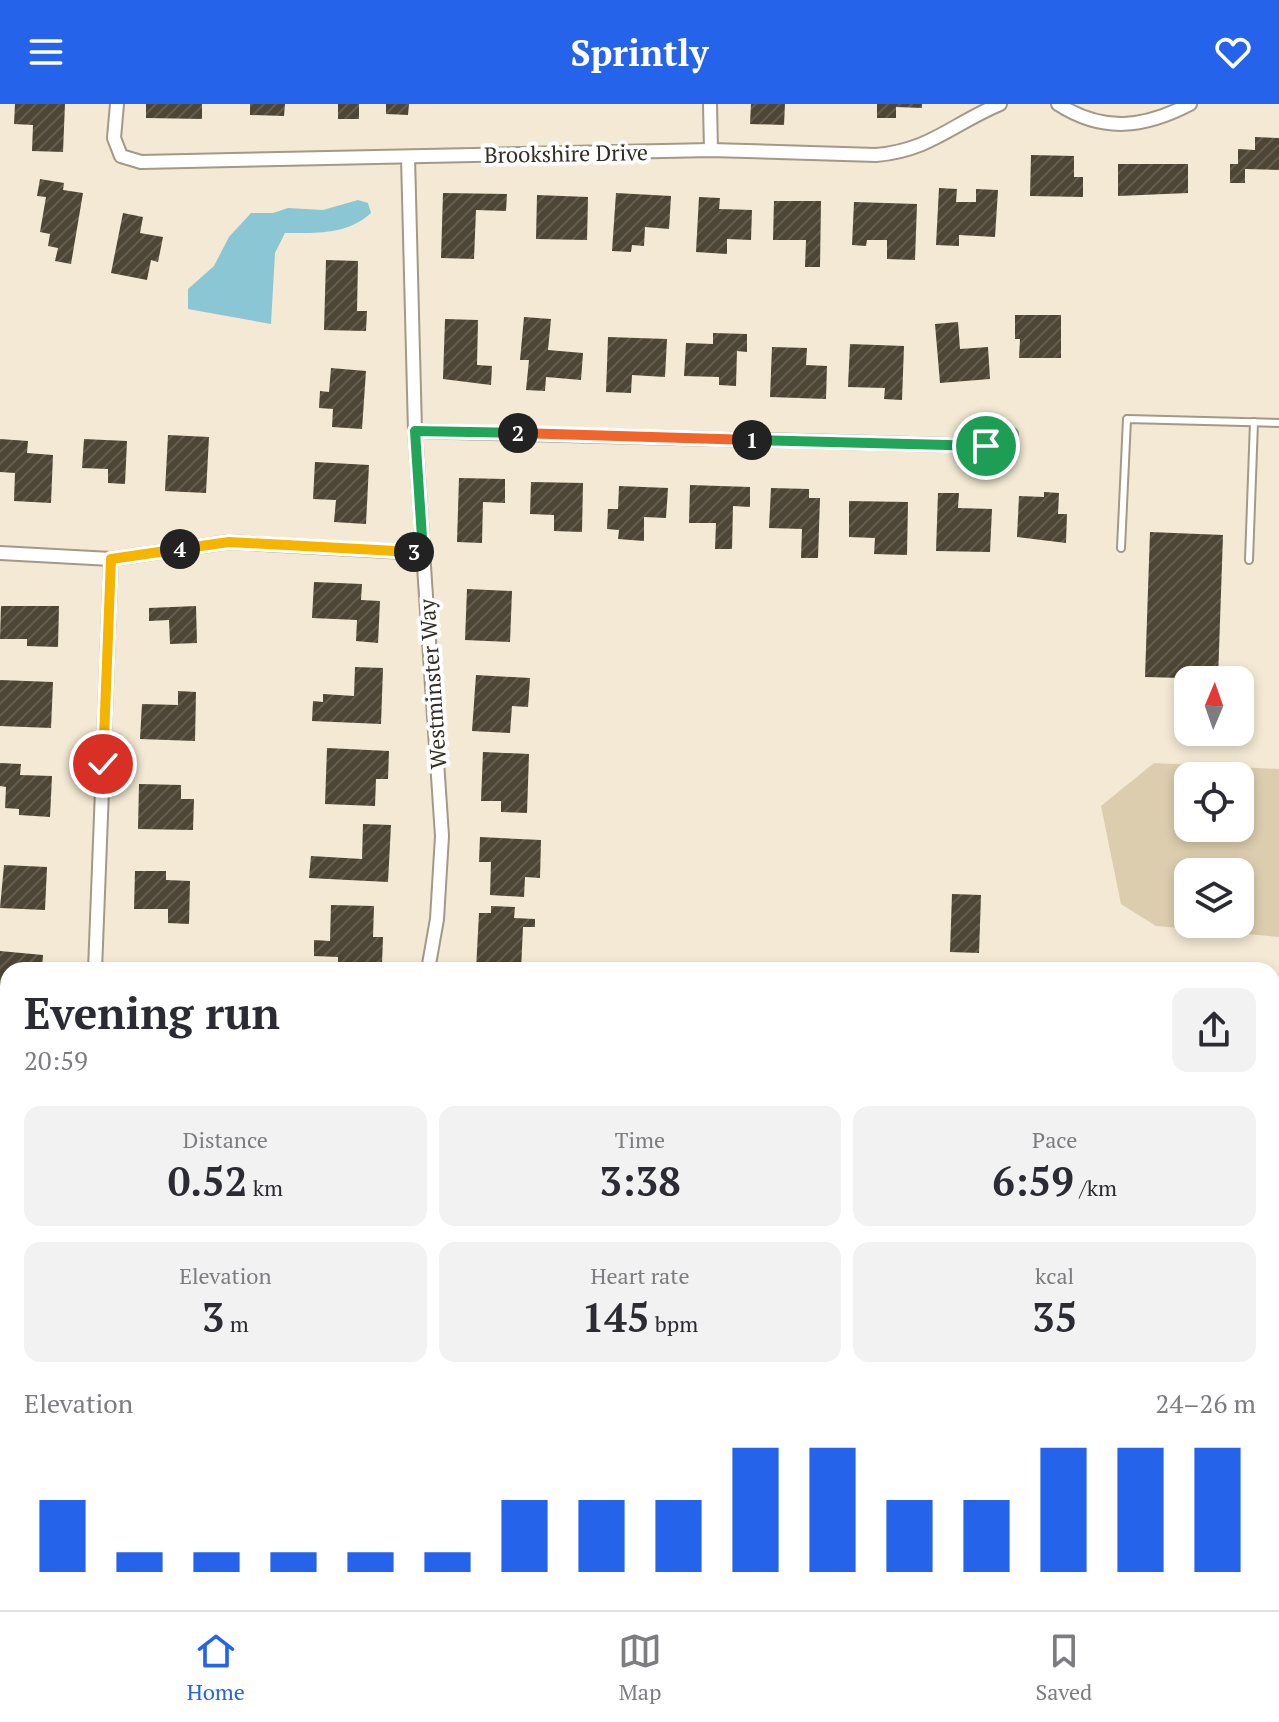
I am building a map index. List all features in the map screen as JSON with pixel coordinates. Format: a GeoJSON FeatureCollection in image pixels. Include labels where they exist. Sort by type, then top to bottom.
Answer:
{"type":"FeatureCollection","features":[{"type":"Feature","properties":{"kind":"street","name":"Brookshire Drive"},"geometry":{"type":"LineString","coordinates":[[117,104],[114,138],[121,156],[141,162],[711,150],[902,152],[930,143],[974,109],[1000,104]]}},
{"type":"Feature","properties":{"kind":"street"},"geometry":{"type":"LineString","coordinates":[[710,104],[711,150]]}},
{"type":"Feature","properties":{"kind":"street"},"geometry":{"type":"LineString","coordinates":[[1058,104],[1099,124],[1138,123],[1190,104]]}},
{"type":"Feature","properties":{"kind":"street","name":"Westminster Way"},"geometry":{"type":"LineString","coordinates":[[408,157],[415,431],[442,836],[437,919],[429,962]]}},
{"type":"Feature","properties":{"kind":"street"},"geometry":{"type":"LineString","coordinates":[[415,431],[986,446],[1011,434]]}},
{"type":"Feature","properties":{"kind":"street"},"geometry":{"type":"LineString","coordinates":[[0,553],[111,559],[229,542],[423,553]]}},
{"type":"Feature","properties":{"kind":"street"},"geometry":{"type":"LineString","coordinates":[[95,962],[111,559]]}},
{"type":"Feature","properties":{"kind":"lane"},"geometry":{"type":"LineString","coordinates":[[1121,548],[1127,419],[1279,423]]}},
{"type":"Feature","properties":{"kind":"lane"},"geometry":{"type":"LineString","coordinates":[[1249,560],[1254,422]]}},
{"type":"Feature","properties":{"kind":"shaded area"},"geometry":{"type":"Polygon","coordinates":[[[1154,763],[1174,764],[1174,842],[1254,842],[1254,768],[1279,769],[1279,937],[1254,935],[1254,858],[1174,858],[1174,928],[1156,926],[1121,904],[1101,806],[1154,763]]]}},
{"type":"Feature","properties":{"kind":"water"},"geometry":{"type":"Polygon","coordinates":[[[358,200],[368,203],[371,213],[352,225],[331,231],[285,233],[275,253],[271,324],[188,309],[188,289],[214,266],[229,237],[251,213],[273,213],[288,208],[323,210],[358,200]]]}},
{"type":"Feature","properties":{"kind":"building"},"geometry":{"type":"Polygon","coordinates":[[[15,104],[65,104],[63,152],[32,151],[33,125],[14,124],[15,104]]]}},
{"type":"Feature","properties":{"kind":"building"},"geometry":{"type":"Polygon","coordinates":[[[146,104],[202,104],[202,119],[146,118],[146,104]]]}},
{"type":"Feature","properties":{"kind":"building"},"geometry":{"type":"Polygon","coordinates":[[[250,104],[285,104],[284,116],[250,115],[250,104]]]}},
{"type":"Feature","properties":{"kind":"building"},"geometry":{"type":"Polygon","coordinates":[[[338,104],[359,104],[359,119],[338,119],[338,104]]]}},
{"type":"Feature","properties":{"kind":"building"},"geometry":{"type":"Polygon","coordinates":[[[386,104],[409,104],[408,115],[386,114],[386,104]]]}},
{"type":"Feature","properties":{"kind":"building"},"geometry":{"type":"Polygon","coordinates":[[[751,104],[785,104],[784,125],[750,124],[751,104]]]}},
{"type":"Feature","properties":{"kind":"building"},"geometry":{"type":"Polygon","coordinates":[[[877,104],[922,104],[922,108],[896,107],[896,118],[877,118],[877,104]]]}},
{"type":"Feature","properties":{"kind":"building"},"geometry":{"type":"Polygon","coordinates":[[[1255,137],[1279,138],[1279,170],[1245,169],[1245,183],[1230,183],[1230,164],[1238,164],[1238,149],[1255,150],[1255,137]]]}},
{"type":"Feature","properties":{"kind":"building"},"geometry":{"type":"Polygon","coordinates":[[[1031,155],[1074,156],[1074,177],[1083,177],[1083,197],[1030,196],[1031,155]]]}},
{"type":"Feature","properties":{"kind":"building"},"geometry":{"type":"Polygon","coordinates":[[[1118,164],[1188,164],[1188,193],[1118,196],[1118,164]]]}},
{"type":"Feature","properties":{"kind":"building"},"geometry":{"type":"Polygon","coordinates":[[[40,179],[64,183],[63,190],[83,193],[71,264],[55,261],[58,248],[48,246],[50,234],[40,232],[46,197],[37,196],[40,179]]]}},
{"type":"Feature","properties":{"kind":"building"},"geometry":{"type":"Polygon","coordinates":[[[939,188],[957,189],[956,202],[976,202],[976,189],[998,190],[995,237],[959,235],[959,246],[936,245],[939,188]]]}},
{"type":"Feature","properties":{"kind":"building"},"geometry":{"type":"Polygon","coordinates":[[[443,193],[507,194],[506,211],[476,210],[474,259],[441,258],[443,193]]]}},
{"type":"Feature","properties":{"kind":"building"},"geometry":{"type":"Polygon","coordinates":[[[616,193],[671,196],[669,229],[645,227],[644,246],[632,245],[631,252],[612,251],[616,193]]]}},
{"type":"Feature","properties":{"kind":"building"},"geometry":{"type":"Polygon","coordinates":[[[537,195],[588,197],[587,240],[536,239],[537,195]]]}},
{"type":"Feature","properties":{"kind":"building"},"geometry":{"type":"Polygon","coordinates":[[[699,197],[720,198],[719,209],[752,210],[751,240],[727,239],[727,254],[696,252],[699,197]]]}},
{"type":"Feature","properties":{"kind":"building"},"geometry":{"type":"Polygon","coordinates":[[[774,201],[821,201],[820,267],[805,267],[806,240],[773,240],[774,201]]]}},
{"type":"Feature","properties":{"kind":"building"},"geometry":{"type":"Polygon","coordinates":[[[854,202],[917,204],[915,260],[887,259],[887,240],[867,240],[866,246],[852,245],[854,202]]]}},
{"type":"Feature","properties":{"kind":"building"},"geometry":{"type":"Polygon","coordinates":[[[123,213],[143,217],[140,233],[163,237],[158,262],[151,260],[147,280],[111,273],[123,213]]]}},
{"type":"Feature","properties":{"kind":"building"},"geometry":{"type":"Polygon","coordinates":[[[326,260],[358,261],[357,311],[367,311],[366,331],[324,330],[326,260]]]}},
{"type":"Feature","properties":{"kind":"building"},"geometry":{"type":"Polygon","coordinates":[[[1015,315],[1061,315],[1061,358],[1019,358],[1020,339],[1015,339],[1015,315]]]}},
{"type":"Feature","properties":{"kind":"building"},"geometry":{"type":"Polygon","coordinates":[[[524,317],[551,319],[548,350],[583,353],[581,380],[546,377],[545,391],[526,390],[529,360],[520,360],[524,317]]]}},
{"type":"Feature","properties":{"kind":"building"},"geometry":{"type":"Polygon","coordinates":[[[445,319],[478,320],[477,365],[492,366],[491,385],[443,379],[445,319]]]}},
{"type":"Feature","properties":{"kind":"building"},"geometry":{"type":"Polygon","coordinates":[[[958,322],[960,349],[988,347],[990,379],[940,383],[935,324],[958,322]]]}},
{"type":"Feature","properties":{"kind":"building"},"geometry":{"type":"Polygon","coordinates":[[[713,333],[747,334],[747,352],[737,351],[736,386],[719,385],[719,377],[684,376],[686,343],[713,344],[713,333]]]}},
{"type":"Feature","properties":{"kind":"building"},"geometry":{"type":"Polygon","coordinates":[[[608,337],[667,339],[665,377],[632,375],[631,393],[606,392],[608,337]]]}},
{"type":"Feature","properties":{"kind":"building"},"geometry":{"type":"Polygon","coordinates":[[[850,344],[904,346],[902,400],[884,399],[885,388],[848,387],[850,344]]]}},
{"type":"Feature","properties":{"kind":"building"},"geometry":{"type":"Polygon","coordinates":[[[772,347],[807,348],[806,365],[827,366],[826,399],[770,397],[772,347]]]}},
{"type":"Feature","properties":{"kind":"building"},"geometry":{"type":"Polygon","coordinates":[[[331,368],[366,371],[362,429],[332,427],[333,409],[319,408],[320,391],[329,392],[331,368]]]}},
{"type":"Feature","properties":{"kind":"building"},"geometry":{"type":"Polygon","coordinates":[[[168,435],[209,437],[206,493],[165,491],[168,435]]]}},
{"type":"Feature","properties":{"kind":"building"},"geometry":{"type":"Polygon","coordinates":[[[0,439],[28,441],[27,453],[53,455],[51,503],[14,501],[15,473],[0,472],[0,439]]]}},
{"type":"Feature","properties":{"kind":"building"},"geometry":{"type":"Polygon","coordinates":[[[84,439],[127,441],[125,484],[108,483],[108,469],[82,468],[84,439]]]}},
{"type":"Feature","properties":{"kind":"building"},"geometry":{"type":"Polygon","coordinates":[[[315,462],[369,465],[366,524],[334,522],[336,500],[313,499],[315,462]]]}},
{"type":"Feature","properties":{"kind":"building"},"geometry":{"type":"Polygon","coordinates":[[[459,478],[505,479],[505,503],[483,502],[482,543],[457,542],[459,478]]]}},
{"type":"Feature","properties":{"kind":"building"},"geometry":{"type":"Polygon","coordinates":[[[531,482],[583,483],[582,532],[554,531],[554,515],[530,514],[531,482]]]}},
{"type":"Feature","properties":{"kind":"building"},"geometry":{"type":"Polygon","coordinates":[[[690,485],[750,487],[750,507],[733,506],[732,549],[715,549],[716,523],[689,523],[690,485]]]}},
{"type":"Feature","properties":{"kind":"building"},"geometry":{"type":"Polygon","coordinates":[[[619,486],[668,488],[666,518],[644,517],[644,541],[618,539],[619,530],[607,529],[608,509],[618,509],[619,486]]]}},
{"type":"Feature","properties":{"kind":"building"},"geometry":{"type":"Polygon","coordinates":[[[771,488],[809,489],[809,498],[820,498],[818,558],[801,558],[802,529],[769,528],[771,488]]]}},
{"type":"Feature","properties":{"kind":"building"},"geometry":{"type":"Polygon","coordinates":[[[1044,492],[1059,493],[1058,514],[1067,514],[1066,543],[1017,537],[1019,496],[1044,497],[1044,492]]]}},
{"type":"Feature","properties":{"kind":"building"},"geometry":{"type":"Polygon","coordinates":[[[938,493],[959,493],[958,508],[992,509],[990,552],[936,551],[938,493]]]}},
{"type":"Feature","properties":{"kind":"building"},"geometry":{"type":"Polygon","coordinates":[[[849,501],[908,502],[907,555],[874,554],[875,538],[849,537],[849,501]]]}},
{"type":"Feature","properties":{"kind":"building"},"geometry":{"type":"Polygon","coordinates":[[[1150,532],[1223,535],[1218,666],[1174,666],[1174,678],[1145,677],[1150,532]]]}},
{"type":"Feature","properties":{"kind":"building"},"geometry":{"type":"Polygon","coordinates":[[[314,582],[362,584],[361,600],[380,601],[378,643],[356,641],[357,620],[312,618],[314,582]]]}},
{"type":"Feature","properties":{"kind":"building"},"geometry":{"type":"Polygon","coordinates":[[[467,589],[512,591],[510,642],[465,640],[467,589]]]}},
{"type":"Feature","properties":{"kind":"building"},"geometry":{"type":"Polygon","coordinates":[[[1,606],[59,606],[58,647],[27,646],[27,639],[0,639],[1,606]]]}},
{"type":"Feature","properties":{"kind":"building"},"geometry":{"type":"Polygon","coordinates":[[[196,606],[197,643],[170,644],[169,620],[149,621],[149,608],[196,606]]]}},
{"type":"Feature","properties":{"kind":"building"},"geometry":{"type":"Polygon","coordinates":[[[355,667],[383,668],[381,724],[312,721],[313,701],[323,702],[323,694],[354,696],[355,667]]]}},
{"type":"Feature","properties":{"kind":"building"},"geometry":{"type":"Polygon","coordinates":[[[476,675],[530,678],[528,707],[512,706],[510,733],[472,731],[476,675]]]}},
{"type":"Feature","properties":{"kind":"building"},"geometry":{"type":"Polygon","coordinates":[[[0,680],[53,682],[51,728],[0,726],[0,680]]]}},
{"type":"Feature","properties":{"kind":"building"},"geometry":{"type":"Polygon","coordinates":[[[178,691],[196,692],[195,741],[140,739],[142,704],[178,705],[178,691]]]}},
{"type":"Feature","properties":{"kind":"building"},"geometry":{"type":"Polygon","coordinates":[[[327,748],[389,751],[388,779],[376,779],[375,806],[325,804],[327,748]]]}},
{"type":"Feature","properties":{"kind":"building"},"geometry":{"type":"Polygon","coordinates":[[[483,752],[529,754],[527,813],[501,812],[501,801],[481,801],[483,752]]]}},
{"type":"Feature","properties":{"kind":"building"},"geometry":{"type":"Polygon","coordinates":[[[0,763],[21,764],[20,775],[52,776],[50,817],[19,815],[19,809],[5,808],[6,787],[0,786],[0,763]]]}},
{"type":"Feature","properties":{"kind":"building"},"geometry":{"type":"Polygon","coordinates":[[[139,784],[181,785],[181,799],[194,799],[193,830],[138,829],[139,784]]]}},
{"type":"Feature","properties":{"kind":"building"},"geometry":{"type":"Polygon","coordinates":[[[363,824],[391,825],[388,882],[309,878],[311,856],[362,859],[363,824]]]}},
{"type":"Feature","properties":{"kind":"building"},"geometry":{"type":"Polygon","coordinates":[[[480,837],[541,840],[540,878],[525,877],[524,897],[490,895],[491,862],[479,862],[480,837]]]}},
{"type":"Feature","properties":{"kind":"building"},"geometry":{"type":"Polygon","coordinates":[[[4,865],[47,867],[45,910],[0,908],[4,865]]]}},
{"type":"Feature","properties":{"kind":"building"},"geometry":{"type":"Polygon","coordinates":[[[135,871],[166,871],[166,880],[190,881],[189,924],[168,923],[168,909],[134,909],[135,871]]]}},
{"type":"Feature","properties":{"kind":"building"},"geometry":{"type":"Polygon","coordinates":[[[952,894],[981,895],[979,953],[950,952],[952,894]]]}},
{"type":"Feature","properties":{"kind":"building"},"geometry":{"type":"Polygon","coordinates":[[[331,905],[374,906],[373,937],[383,937],[382,962],[338,962],[338,957],[314,956],[314,940],[330,941],[331,905]]]}},
{"type":"Feature","properties":{"kind":"building"},"geometry":{"type":"Polygon","coordinates":[[[491,906],[515,907],[514,918],[535,919],[535,927],[523,927],[521,962],[476,962],[479,913],[491,913],[491,906]]]}},
{"type":"Feature","properties":{"kind":"building"},"geometry":{"type":"Polygon","coordinates":[[[0,951],[43,955],[43,962],[0,962],[0,951]]]}},
{"type":"Feature","properties":{"kind":"route"},"geometry":{"type":"LineString","coordinates":[[103,764],[111,559],[229,542],[423,553],[415,431],[986,446]]}}]}
